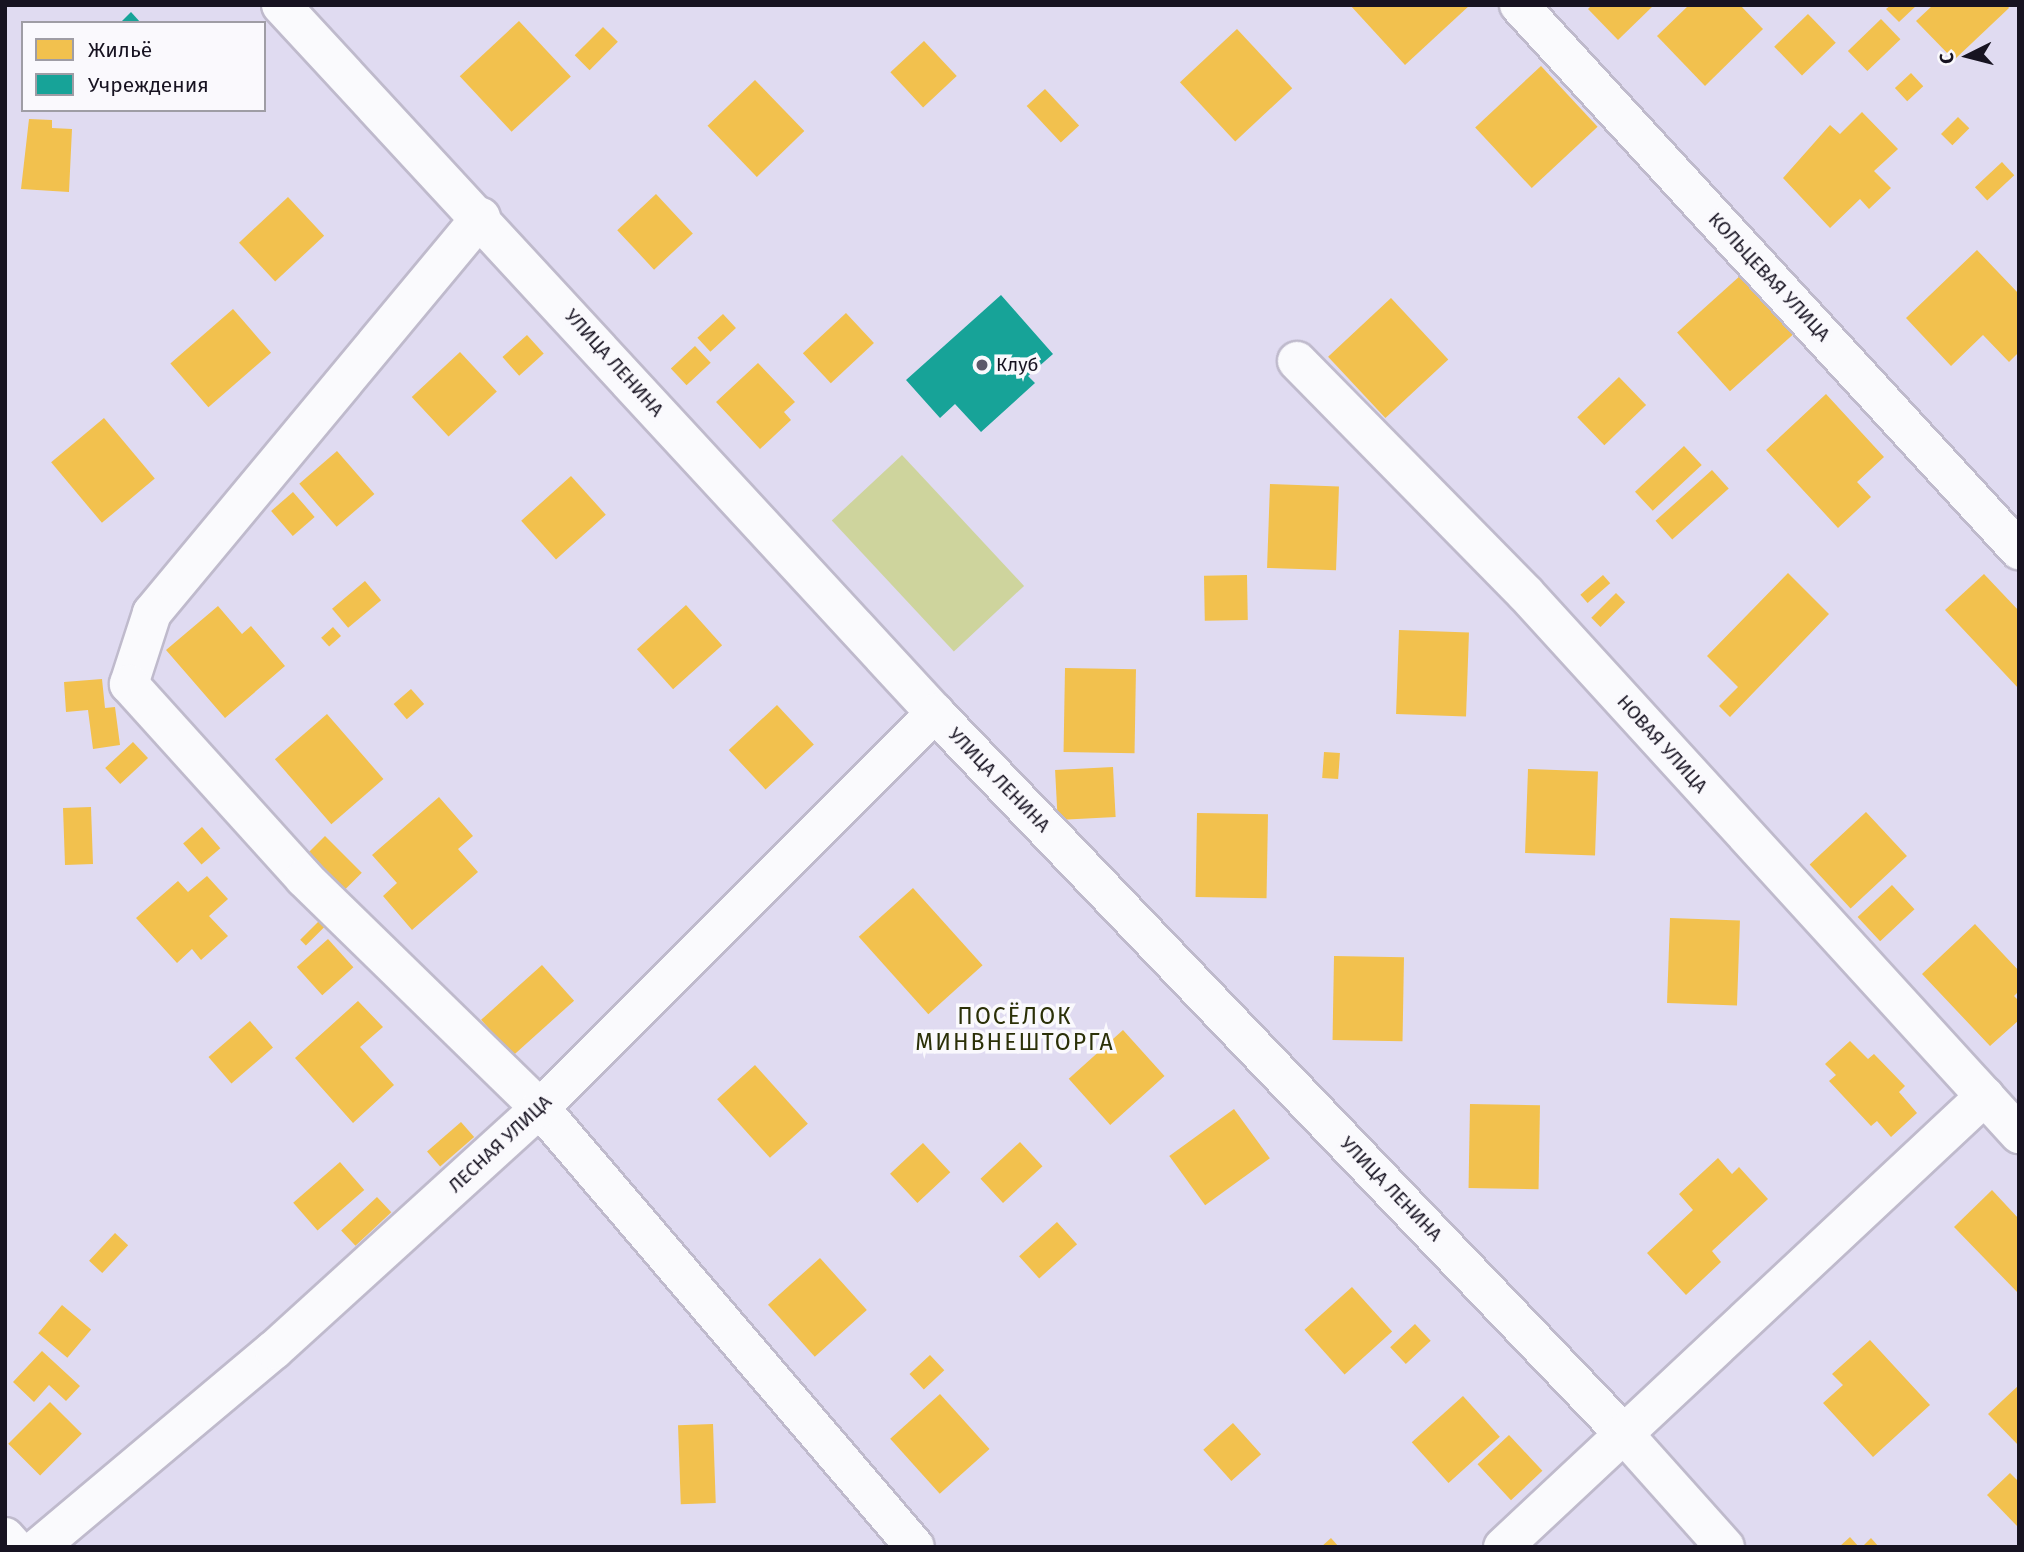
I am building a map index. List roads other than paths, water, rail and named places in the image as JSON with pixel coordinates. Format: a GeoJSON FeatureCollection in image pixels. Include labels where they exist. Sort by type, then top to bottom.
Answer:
{"type":"FeatureCollection","features":[{"type":"Feature","properties":{"kind":"street","name":"УЛИЦА ЛЕНИНА"},"geometry":{"type":"LineString","coordinates":[[281,5],[481,217],[935,713],[1623,1433],[1725,1547]]}},
{"type":"Feature","properties":{"kind":"street","name":"КОЛЬЦЕВАЯ УЛИЦА"},"geometry":{"type":"LineString","coordinates":[[1519,5],[2019,550]]}},
{"type":"Feature","properties":{"kind":"street"},"geometry":{"type":"LineString","coordinates":[[481,217],[152,613],[130,684],[304,878],[540,1108],[915,1547]]}},
{"type":"Feature","properties":{"kind":"street","name":"НОВАЯ УЛИЦА"},"geometry":{"type":"LineString","coordinates":[[1297,361],[1525,593],[2019,1134]]}},
{"type":"Feature","properties":{"kind":"street","name":"ЛЕСНАЯ УЛИЦА"},"geometry":{"type":"LineString","coordinates":[[39,1547],[274,1350],[540,1108],[935,713]]}},
{"type":"Feature","properties":{"kind":"street"},"geometry":{"type":"LineString","coordinates":[[1503,1547],[1985,1096]]}},
{"type":"Feature","properties":{"kind":"street"},"geometry":{"type":"LineString","coordinates":[[5,1537],[14,1547]]}},
{"type":"Feature","properties":{"kind":"place","name":"Клуб"},"geometry":{"type":"Point","coordinates":[982,365]}},
{"type":"Feature","properties":{"kind":"district","name":"ПОСЁЛОК МИНВНЕШТОРГА"},"geometry":{"type":"Point","coordinates":[1015,1029]}}]}
